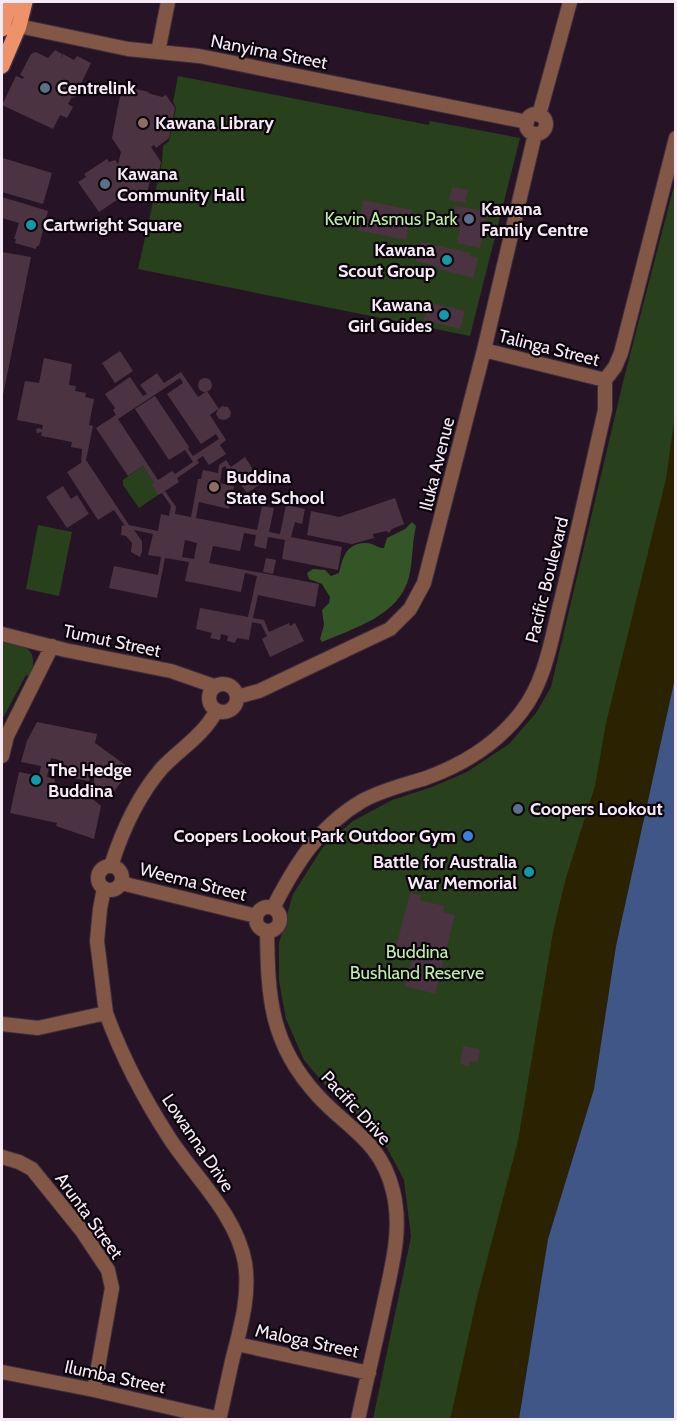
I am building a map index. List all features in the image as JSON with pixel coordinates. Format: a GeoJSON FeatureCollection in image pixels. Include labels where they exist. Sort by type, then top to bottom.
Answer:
{"type":"FeatureCollection","features":[{"type":"Feature","properties":{"kind":"main road"},"geometry":{"type":"LineString","coordinates":[[2,66],[10,2]]}},
{"type":"Feature","properties":{"kind":"main road"},"geometry":{"type":"LineString","coordinates":[[8,26],[26,2]]}},
{"type":"Feature","properties":{"kind":"street"},"geometry":{"type":"LineString","coordinates":[[158,52],[168,2]]}},
{"type":"Feature","properties":{"kind":"street"},"geometry":{"type":"LineString","coordinates":[[540,115],[570,2]]}},
{"type":"Feature","properties":{"kind":"street","name":"Nanyima Street"},"geometry":{"type":"LineString","coordinates":[[8,26],[128,49],[199,56],[526,122]]}},
{"type":"Feature","properties":{"kind":"street"},"geometry":{"type":"LineString","coordinates":[[540,115],[546,125],[541,133],[535,134],[527,130],[526,122],[531,116],[540,115]]}},
{"type":"Feature","properties":{"kind":"street","name":"Iluka Avenue"},"geometry":{"type":"LineString","coordinates":[[237,697],[259,691],[390,629],[401,620],[416,601],[433,552],[535,134]]}},
{"type":"Feature","properties":{"kind":"street"},"geometry":{"type":"LineString","coordinates":[[605,380],[615,367],[621,353],[675,138]]}},
{"type":"Feature","properties":{"kind":"street","name":"Talinga Street"},"geometry":{"type":"LineString","coordinates":[[484,350],[605,380]]}},
{"type":"Feature","properties":{"kind":"street","name":"Pacific Boulevard"},"geometry":{"type":"LineString","coordinates":[[273,908],[301,856],[316,837],[338,817],[381,792],[451,768],[471,756],[499,735],[521,712],[532,695],[540,680],[573,549],[605,410],[605,380]]}},
{"type":"Feature","properties":{"kind":"street","name":"Tumut Street"},"geometry":{"type":"LineString","coordinates":[[2,634],[171,671],[214,686]]}},
{"type":"Feature","properties":{"kind":"street"},"geometry":{"type":"LineString","coordinates":[[2,756],[7,736],[52,646]]}},
{"type":"Feature","properties":{"kind":"street"},"geometry":{"type":"LineString","coordinates":[[224,684],[233,688],[237,697],[233,709],[225,712],[216,711],[210,705],[208,697],[214,686],[224,684]]}},
{"type":"Feature","properties":{"kind":"street"},"geometry":{"type":"LineString","coordinates":[[111,866],[125,828],[145,791],[161,769],[207,724],[216,711]]}},
{"type":"Feature","properties":{"kind":"street"},"geometry":{"type":"LineString","coordinates":[[111,866],[120,872],[121,883],[114,889],[104,888],[99,882],[99,874],[104,868],[111,866]]}},
{"type":"Feature","properties":{"kind":"street","name":"Weema Street"},"geometry":{"type":"LineString","coordinates":[[121,883],[256,916]]}},
{"type":"Feature","properties":{"kind":"street","name":"Lowanna Drive"},"geometry":{"type":"LineString","coordinates":[[104,888],[98,941],[106,1013],[136,1081],[170,1138],[233,1226],[245,1263],[246,1287],[237,1344],[220,1419]]}},
{"type":"Feature","properties":{"kind":"street"},"geometry":{"type":"LineString","coordinates":[[273,908],[279,914],[280,922],[275,929],[267,931],[259,927],[256,916],[261,909],[273,908]]}},
{"type":"Feature","properties":{"kind":"street","name":"Pacific Drive"},"geometry":{"type":"LineString","coordinates":[[267,931],[271,1010],[283,1047],[300,1075],[319,1098],[358,1131],[373,1149],[386,1170],[393,1188],[398,1226],[396,1245],[358,1419]]}},
{"type":"Feature","properties":{"kind":"street"},"geometry":{"type":"LineString","coordinates":[[2,1024],[38,1028],[106,1013]]}},
{"type":"Feature","properties":{"kind":"street","name":"Arunta Street"},"geometry":{"type":"LineString","coordinates":[[2,1157],[32,1169],[82,1231],[108,1270],[112,1288],[94,1390]]}},
{"type":"Feature","properties":{"kind":"street","name":"Maloga Street"},"geometry":{"type":"LineString","coordinates":[[237,1344],[369,1373]]}},
{"type":"Feature","properties":{"kind":"street","name":"Ilumba Street"},"geometry":{"type":"LineString","coordinates":[[2,1371],[220,1419]]}},
{"type":"Feature","properties":{"kind":"green space","name":"Kevin Asmus Park"},"geometry":{"type":"Polygon","coordinates":[[[178,76],[429,125],[430,121],[520,138],[470,336],[138,269],[162,162],[163,146],[169,141],[176,108],[173,102],[178,76]]]}},
{"type":"Feature","properties":{"kind":"green space","name":"Buddina Bushland Reserve"},"geometry":{"type":"Polygon","coordinates":[[[675,182],[675,443],[462,1419],[373,1419],[411,1237],[404,1180],[387,1148],[368,1124],[331,1092],[304,1060],[286,1019],[279,981],[279,943],[293,894],[323,847],[353,821],[392,800],[432,787],[467,772],[509,744],[536,713],[551,687],[623,382],[675,182]]]}},
{"type":"Feature","properties":{"kind":"green space"},"geometry":{"type":"Polygon","coordinates":[[[143,466],[154,483],[152,485],[158,495],[139,508],[123,485],[123,480],[143,466]]]}},
{"type":"Feature","properties":{"kind":"green space"},"geometry":{"type":"Polygon","coordinates":[[[412,522],[416,526],[409,577],[396,602],[374,619],[322,642],[320,639],[324,625],[322,610],[329,603],[330,597],[322,584],[309,579],[307,573],[313,569],[325,570],[331,576],[339,573],[346,553],[353,546],[368,543],[384,548],[387,538],[405,529],[412,522]]]}},
{"type":"Feature","properties":{"kind":"green space"},"geometry":{"type":"Polygon","coordinates":[[[38,525],[72,532],[59,596],[26,589],[38,525]]]}},
{"type":"Feature","properties":{"kind":"green space"},"geometry":{"type":"Polygon","coordinates":[[[2,641],[29,650],[33,660],[31,677],[26,675],[3,718],[2,641]]]}},
{"type":"Feature","properties":{"kind":"sand"},"geometry":{"type":"Polygon","coordinates":[[[675,414],[675,678],[616,946],[594,1089],[548,1239],[519,1419],[450,1420],[477,1298],[518,1141],[553,932],[565,881],[595,786],[606,723],[666,479],[675,414]]]}},
{"type":"Feature","properties":{"kind":"water"},"geometry":{"type":"Polygon","coordinates":[[[675,678],[675,1419],[519,1419],[548,1239],[594,1089],[616,946],[675,678]]]}},
{"type":"Feature","properties":{"kind":"building","name":"Centrelink"},"geometry":{"type":"Polygon","coordinates":[[[55,50],[62,54],[61,59],[63,54],[74,60],[77,56],[91,63],[74,98],[72,97],[68,104],[73,107],[67,118],[60,115],[53,129],[2,105],[16,76],[23,79],[24,77],[20,75],[31,54],[36,52],[48,58],[55,50]]]}},
{"type":"Feature","properties":{"kind":"building"},"geometry":{"type":"Polygon","coordinates":[[[122,86],[162,97],[166,95],[175,108],[169,138],[156,148],[154,145],[151,147],[161,162],[159,171],[151,177],[147,192],[133,198],[129,192],[99,212],[78,182],[86,177],[84,174],[107,159],[109,162],[115,160],[118,164],[121,152],[112,138],[122,86]]]}},
{"type":"Feature","properties":{"kind":"building"},"geometry":{"type":"Polygon","coordinates":[[[3,158],[52,173],[43,204],[2,192],[3,158]]]}},
{"type":"Feature","properties":{"kind":"building"},"geometry":{"type":"Polygon","coordinates":[[[452,187],[468,190],[465,203],[449,200],[452,187]]]}},
{"type":"Feature","properties":{"kind":"building","name":"Cartwright Square"},"geometry":{"type":"Polygon","coordinates":[[[2,197],[48,211],[39,246],[36,249],[15,243],[19,223],[2,218],[2,197]]]}},
{"type":"Feature","properties":{"kind":"building"},"geometry":{"type":"Polygon","coordinates":[[[363,200],[412,210],[406,240],[357,230],[363,200]]]}},
{"type":"Feature","properties":{"kind":"building","name":"Kawana Family Centre"},"geometry":{"type":"Polygon","coordinates":[[[455,206],[487,211],[480,248],[457,243],[460,229],[451,227],[455,206]]]}},
{"type":"Feature","properties":{"kind":"building","name":"Kawana Scout Group"},"geometry":{"type":"Polygon","coordinates":[[[421,242],[471,253],[470,256],[478,258],[473,278],[416,261],[421,242]]]}},
{"type":"Feature","properties":{"kind":"building"},"geometry":{"type":"Polygon","coordinates":[[[2,252],[31,257],[3,395],[2,395],[2,252]]]}},
{"type":"Feature","properties":{"kind":"building","name":"Kawana Girl Guides"},"geometry":{"type":"Polygon","coordinates":[[[428,302],[465,311],[460,329],[424,320],[428,302]]]}},
{"type":"Feature","properties":{"kind":"building"},"geometry":{"type":"Polygon","coordinates":[[[120,351],[133,371],[115,383],[102,363],[120,351]]]}},
{"type":"Feature","properties":{"kind":"building"},"geometry":{"type":"Polygon","coordinates":[[[44,358],[72,364],[69,385],[76,386],[75,391],[86,393],[85,397],[94,399],[89,425],[93,426],[86,460],[129,525],[158,531],[161,514],[169,516],[171,506],[162,493],[158,495],[151,484],[154,483],[143,466],[128,476],[96,428],[116,415],[113,410],[115,408],[105,394],[130,377],[143,396],[147,394],[140,385],[157,373],[164,383],[181,372],[198,397],[207,391],[219,409],[222,406],[228,407],[231,412],[230,417],[225,420],[219,419],[216,414],[218,409],[210,415],[226,440],[220,445],[226,454],[209,465],[203,456],[197,460],[199,463],[177,478],[179,482],[165,491],[176,507],[175,514],[191,517],[198,479],[201,479],[203,470],[218,473],[219,465],[226,460],[231,467],[245,457],[262,483],[247,493],[225,466],[222,468],[220,483],[234,486],[229,509],[199,502],[196,518],[257,530],[262,506],[274,508],[269,532],[280,534],[286,505],[305,509],[302,524],[295,522],[291,537],[342,547],[338,570],[282,559],[285,540],[268,537],[266,549],[254,546],[256,535],[244,533],[240,551],[213,546],[209,563],[319,584],[315,607],[258,595],[253,618],[264,620],[269,632],[289,623],[290,626],[295,623],[304,641],[270,657],[262,639],[267,636],[261,624],[252,622],[249,640],[237,638],[235,643],[227,641],[228,636],[221,634],[220,640],[210,638],[212,633],[196,629],[200,608],[248,617],[257,576],[245,573],[241,592],[185,581],[189,562],[165,558],[157,598],[109,588],[114,566],[158,575],[161,557],[148,555],[153,534],[134,530],[142,541],[142,551],[140,557],[131,552],[132,543],[126,536],[121,535],[122,525],[125,526],[114,510],[98,520],[67,472],[81,463],[82,449],[71,447],[72,442],[41,436],[42,432],[37,433],[36,429],[42,430],[43,425],[17,420],[25,381],[39,383],[44,358]],[[180,378],[118,419],[158,480],[172,471],[175,474],[193,462],[185,450],[169,460],[135,409],[155,396],[193,456],[219,439],[216,434],[201,444],[167,394],[183,383],[180,378]],[[185,540],[182,557],[194,559],[197,543],[185,540]]]}},
{"type":"Feature","properties":{"kind":"building"},"geometry":{"type":"Polygon","coordinates":[[[205,378],[210,380],[212,385],[210,390],[205,392],[200,390],[198,385],[200,380],[205,378]]]}},
{"type":"Feature","properties":{"kind":"building"},"geometry":{"type":"Polygon","coordinates":[[[63,486],[71,499],[77,495],[89,514],[67,528],[46,497],[63,486]]]}},
{"type":"Feature","properties":{"kind":"building"},"geometry":{"type":"Polygon","coordinates":[[[395,498],[404,524],[392,529],[389,533],[386,531],[373,534],[374,538],[352,544],[307,535],[311,511],[339,517],[395,498]]]}},
{"type":"Feature","properties":{"kind":"building"},"geometry":{"type":"Polygon","coordinates":[[[266,558],[276,560],[273,574],[263,572],[266,558]]]}},
{"type":"Feature","properties":{"kind":"building","name":"The Hedge Buddina"},"geometry":{"type":"Polygon","coordinates":[[[37,722],[97,734],[95,743],[131,769],[110,797],[94,786],[94,773],[91,772],[89,781],[56,775],[59,760],[51,758],[47,777],[55,779],[54,787],[87,794],[101,806],[94,839],[56,826],[57,823],[10,813],[19,772],[39,776],[41,766],[21,762],[27,741],[37,722]]]}},
{"type":"Feature","properties":{"kind":"building"},"geometry":{"type":"Polygon","coordinates":[[[410,893],[421,895],[420,900],[444,906],[443,912],[455,915],[435,994],[405,986],[414,951],[396,947],[410,893]]]}},
{"type":"Feature","properties":{"kind":"building"},"geometry":{"type":"Polygon","coordinates":[[[463,1046],[480,1049],[478,1062],[470,1061],[469,1066],[460,1064],[463,1046]]]}},
{"type":"Feature","properties":{"kind":"place","name":"Centrelink"},"geometry":{"type":"Point","coordinates":[45,88]}},
{"type":"Feature","properties":{"kind":"place","name":"Kawana Library"},"geometry":{"type":"Point","coordinates":[143,123]}},
{"type":"Feature","properties":{"kind":"place","name":"Kawana Community Hall"},"geometry":{"type":"Point","coordinates":[105,184]}},
{"type":"Feature","properties":{"kind":"place","name":"Kawana Family Centre"},"geometry":{"type":"Point","coordinates":[469,219]}},
{"type":"Feature","properties":{"kind":"place","name":"Cartwright Square"},"geometry":{"type":"Point","coordinates":[31,225]}},
{"type":"Feature","properties":{"kind":"place","name":"Kawana Scout Group"},"geometry":{"type":"Point","coordinates":[447,260]}},
{"type":"Feature","properties":{"kind":"place","name":"Kawana Girl Guides"},"geometry":{"type":"Point","coordinates":[444,315]}},
{"type":"Feature","properties":{"kind":"place","name":"Buddina State School"},"geometry":{"type":"Point","coordinates":[214,487]}},
{"type":"Feature","properties":{"kind":"place","name":"The Hedge Buddina"},"geometry":{"type":"Point","coordinates":[36,780]}},
{"type":"Feature","properties":{"kind":"place","name":"Coopers Lookout"},"geometry":{"type":"Point","coordinates":[518,809]}},
{"type":"Feature","properties":{"kind":"place","name":"Coopers Lookout Park Outdoor Gym"},"geometry":{"type":"Point","coordinates":[468,836]}},
{"type":"Feature","properties":{"kind":"place","name":"Battle for Australia War Memorial"},"geometry":{"type":"Point","coordinates":[529,872]}}]}
